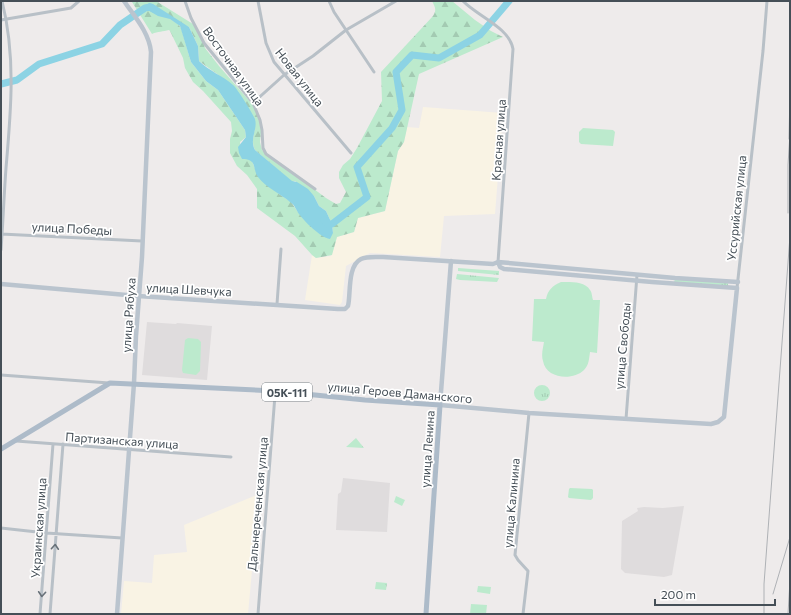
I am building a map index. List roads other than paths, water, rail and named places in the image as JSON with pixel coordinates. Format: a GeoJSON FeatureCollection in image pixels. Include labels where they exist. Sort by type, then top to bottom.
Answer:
{"type":"FeatureCollection","features":[{"type":"Feature","properties":{"kind":"main road","name":"улица Героев Даманского"},"geometry":{"type":"LineString","coordinates":[[110,383],[281,392],[440,405]]}},
{"type":"Feature","properties":{"kind":"main road"},"geometry":{"type":"LineString","coordinates":[[1,449],[110,383]]}},
{"type":"Feature","properties":{"kind":"main road","name":"улица Ленина"},"geometry":{"type":"LineString","coordinates":[[426,614],[440,405]]}},
{"type":"Feature","properties":{"kind":"street"},"geometry":{"type":"LineString","coordinates":[[1,250],[12,90],[11,50],[7,19],[2,1]]}},
{"type":"Feature","properties":{"kind":"street"},"geometry":{"type":"LineString","coordinates":[[1,20],[72,8],[79,1]]}},
{"type":"Feature","properties":{"kind":"street","name":"Восточная улица"},"geometry":{"type":"LineString","coordinates":[[185,1],[191,18],[207,47],[253,103],[260,120],[263,148],[266,154],[315,189]]}},
{"type":"Feature","properties":{"kind":"street","name":"Новая улица"},"geometry":{"type":"LineString","coordinates":[[258,1],[269,52],[274,62],[352,153]]}},
{"type":"Feature","properties":{"kind":"street"},"geometry":{"type":"LineString","coordinates":[[328,1],[374,72]]}},
{"type":"Feature","properties":{"kind":"street"},"geometry":{"type":"LineString","coordinates":[[253,103],[284,74],[313,56],[346,30],[396,1]]}},
{"type":"Feature","properties":{"kind":"street","name":"Красная улица"},"geometry":{"type":"LineString","coordinates":[[463,1],[495,25],[508,37],[513,49],[498,262]]}},
{"type":"Feature","properties":{"kind":"street","name":"Уссурийская улица"},"geometry":{"type":"LineString","coordinates":[[724,417],[767,1]]}},
{"type":"Feature","properties":{"kind":"street","name":"улица Рябуха"},"geometry":{"type":"LineString","coordinates":[[117,614],[134,384],[151,52],[148,38],[125,3]]}},
{"type":"Feature","properties":{"kind":"street","name":"улица Победы"},"geometry":{"type":"LineString","coordinates":[[1,234],[142,241]]}},
{"type":"Feature","properties":{"kind":"street"},"geometry":{"type":"LineString","coordinates":[[277,304],[281,249]]}},
{"type":"Feature","properties":{"kind":"street","name":"улица Шевчука"},"geometry":{"type":"LineString","coordinates":[[1,284],[138,296],[277,304],[338,310],[345,309],[349,304],[352,270],[361,259],[383,257],[451,261]]}},
{"type":"Feature","properties":{"kind":"street"},"geometry":{"type":"LineString","coordinates":[[451,261],[493,264],[498,262],[637,275],[738,282]]}},
{"type":"Feature","properties":{"kind":"street","name":"улица Ленина"},"geometry":{"type":"LineString","coordinates":[[440,405],[451,261]]}},
{"type":"Feature","properties":{"kind":"street"},"geometry":{"type":"LineString","coordinates":[[498,262],[500,267],[504,269],[737,288]]}},
{"type":"Feature","properties":{"kind":"street","name":"улица Свободы"},"geometry":{"type":"LineString","coordinates":[[626,419],[637,275]]}},
{"type":"Feature","properties":{"kind":"street","name":"улица Героев Даманского"},"geometry":{"type":"LineString","coordinates":[[1,375],[110,383]]}},
{"type":"Feature","properties":{"kind":"street","name":"Дальнереченская улица"},"geometry":{"type":"LineString","coordinates":[[258,614],[275,394]]}},
{"type":"Feature","properties":{"kind":"street","name":"улица Героев Даманского"},"geometry":{"type":"LineString","coordinates":[[440,405],[529,413],[711,424],[718,422],[724,417]]}},
{"type":"Feature","properties":{"kind":"street","name":"улица Калинина"},"geometry":{"type":"LineString","coordinates":[[523,614],[528,571],[515,555],[529,413]]}},
{"type":"Feature","properties":{"kind":"street","name":"Партизанская улица"},"geometry":{"type":"LineString","coordinates":[[12,441],[231,457]]}},
{"type":"Feature","properties":{"kind":"street","name":"Украинская улица"},"geometry":{"type":"LineString","coordinates":[[40,614],[53,444]]}},
{"type":"Feature","properties":{"kind":"street"},"geometry":{"type":"LineString","coordinates":[[50,614],[63,444]]}},
{"type":"Feature","properties":{"kind":"street"},"geometry":{"type":"LineString","coordinates":[[1,528],[56,534],[122,538]]}},
{"type":"Feature","properties":{"kind":"water"},"geometry":{"type":"Polygon","coordinates":[[[149,3],[153,4],[189,27],[198,46],[199,61],[235,87],[254,116],[256,123],[253,146],[255,150],[292,181],[297,182],[308,189],[314,196],[319,206],[326,211],[332,224],[333,233],[330,239],[313,229],[292,203],[261,181],[256,174],[253,163],[247,159],[242,159],[238,147],[246,137],[245,130],[218,90],[206,81],[191,62],[180,26],[170,19],[158,16],[146,9],[146,6],[149,3]]]}},
{"type":"Feature","properties":{"kind":"waterway"},"geometry":{"type":"LineString","coordinates":[[324,220],[327,224],[332,224],[367,197],[357,167],[392,128],[402,110],[396,72],[412,55],[439,58],[480,35],[509,1]]}},
{"type":"Feature","properties":{"kind":"waterway"},"geometry":{"type":"LineString","coordinates":[[1,84],[17,80],[39,64],[102,44],[120,25],[145,8],[150,7],[154,9]]}},
{"type":"Feature","properties":{"kind":"railway"},"geometry":{"type":"LineString","coordinates":[[789,139],[790,92]]}},
{"type":"Feature","properties":{"kind":"railway"},"geometry":{"type":"LineString","coordinates":[[788,213],[790,133]]}},
{"type":"Feature","properties":{"kind":"railway"},"geometry":{"type":"LineString","coordinates":[[764,614],[764,584],[790,236]]}},
{"type":"Feature","properties":{"kind":"railway"},"geometry":{"type":"LineString","coordinates":[[773,594],[790,537]]}},
{"type":"Feature","properties":{"kind":"railway"},"geometry":{"type":"LineString","coordinates":[[788,614],[790,581]]}}]}
